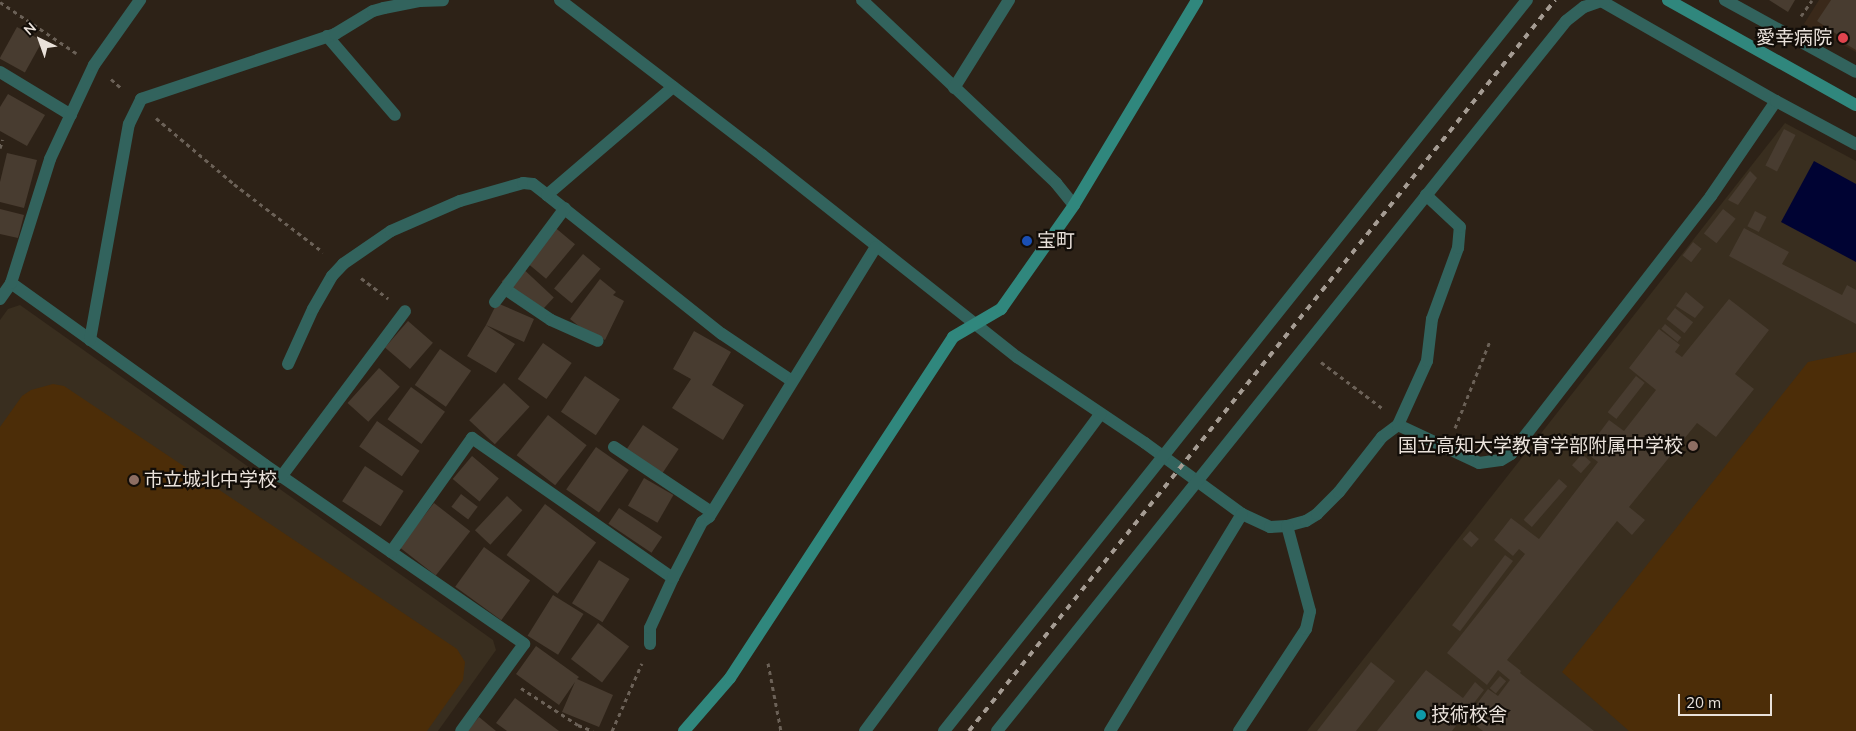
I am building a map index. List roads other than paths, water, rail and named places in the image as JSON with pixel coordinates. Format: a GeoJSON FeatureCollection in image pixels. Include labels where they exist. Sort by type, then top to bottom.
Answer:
{"type":"FeatureCollection","features":[{"type":"Feature","properties":{"kind":"street"},"geometry":{"type":"LineString","coordinates":[[0,299],[11,283],[50,159],[70,115],[94,65],[140,0]]}},
{"type":"Feature","properties":{"kind":"street"},"geometry":{"type":"LineString","coordinates":[[90,340],[129,124],[141,99],[327,36],[384,8],[420,0],[443,0]]}},
{"type":"Feature","properties":{"kind":"street"},"geometry":{"type":"LineString","coordinates":[[560,0],[1017,357],[1163,456],[1242,514],[1270,527],[1287,526],[1306,521],[1317,514],[1339,492],[1382,437],[1398,425],[1427,361],[1432,318],[1458,248],[1460,227],[1426,195]]}},
{"type":"Feature","properties":{"kind":"street"},"geometry":{"type":"LineString","coordinates":[[862,0],[1056,183],[1074,205]]}},
{"type":"Feature","properties":{"kind":"street"},"geometry":{"type":"LineString","coordinates":[[954,88],[1010,0]]}},
{"type":"Feature","properties":{"kind":"street"},"geometry":{"type":"LineString","coordinates":[[684,731],[730,678],[953,337],[1001,309],[1074,205],[1197,0]]}},
{"type":"Feature","properties":{"kind":"street"},"geometry":{"type":"LineString","coordinates":[[944,731],[1527,0]]}},
{"type":"Feature","properties":{"kind":"street"},"geometry":{"type":"LineString","coordinates":[[1668,0],[1856,105]]}},
{"type":"Feature","properties":{"kind":"street"},"geometry":{"type":"LineString","coordinates":[[1725,0],[1856,72]]}},
{"type":"Feature","properties":{"kind":"street"},"geometry":{"type":"LineString","coordinates":[[997,731],[1566,21],[1584,7],[1603,1],[1776,101],[1856,144]]}},
{"type":"Feature","properties":{"kind":"street"},"geometry":{"type":"LineString","coordinates":[[327,36],[395,114]]}},
{"type":"Feature","properties":{"kind":"street"},"geometry":{"type":"LineString","coordinates":[[0,72],[70,115]]}},
{"type":"Feature","properties":{"kind":"street"},"geometry":{"type":"LineString","coordinates":[[548,194],[673,87]]}},
{"type":"Feature","properties":{"kind":"street"},"geometry":{"type":"LineString","coordinates":[[1398,425],[1479,463],[1502,460],[1511,454],[1711,196],[1776,101]]}},
{"type":"Feature","properties":{"kind":"street"},"geometry":{"type":"LineString","coordinates":[[288,364],[313,309],[332,276],[342,264],[391,231],[460,201],[523,183],[533,184],[548,194],[722,334],[792,381]]}},
{"type":"Feature","properties":{"kind":"street"},"geometry":{"type":"LineString","coordinates":[[495,302],[565,208]]}},
{"type":"Feature","properties":{"kind":"street"},"geometry":{"type":"LineString","coordinates":[[650,644],[650,628],[672,578],[702,522],[711,512],[876,247]]}},
{"type":"Feature","properties":{"kind":"street"},"geometry":{"type":"LineString","coordinates":[[11,283],[281,477],[524,644],[461,731]]}},
{"type":"Feature","properties":{"kind":"street"},"geometry":{"type":"LineString","coordinates":[[505,289],[551,320],[598,341]]}},
{"type":"Feature","properties":{"kind":"street"},"geometry":{"type":"LineString","coordinates":[[281,477],[405,310]]}},
{"type":"Feature","properties":{"kind":"street"},"geometry":{"type":"LineString","coordinates":[[865,731],[1100,414]]}},
{"type":"Feature","properties":{"kind":"street"},"geometry":{"type":"LineString","coordinates":[[391,552],[472,438],[672,578]]}},
{"type":"Feature","properties":{"kind":"street"},"geometry":{"type":"LineString","coordinates":[[614,447],[711,512]]}},
{"type":"Feature","properties":{"kind":"street"},"geometry":{"type":"LineString","coordinates":[[1110,731],[1242,514]]}},
{"type":"Feature","properties":{"kind":"street"},"geometry":{"type":"LineString","coordinates":[[1239,731],[1306,629],[1310,611],[1287,526]]}},
{"type":"Feature","properties":{"kind":"railway"},"geometry":{"type":"LineString","coordinates":[[969,731],[1555,0]]}},
{"type":"Feature","properties":{"kind":"place","name":"愛幸病院"},"geometry":{"type":"Point","coordinates":[1843,38]}},
{"type":"Feature","properties":{"kind":"place","name":"宝町"},"geometry":{"type":"Point","coordinates":[1027,241]}},
{"type":"Feature","properties":{"kind":"place","name":"国立高知大学教育学部附属中学校"},"geometry":{"type":"Point","coordinates":[1693,446]}},
{"type":"Feature","properties":{"kind":"place","name":"市立城北中学校"},"geometry":{"type":"Point","coordinates":[134,480]}},
{"type":"Feature","properties":{"kind":"place","name":"技術校舎"},"geometry":{"type":"Point","coordinates":[1421,715]}}]}
